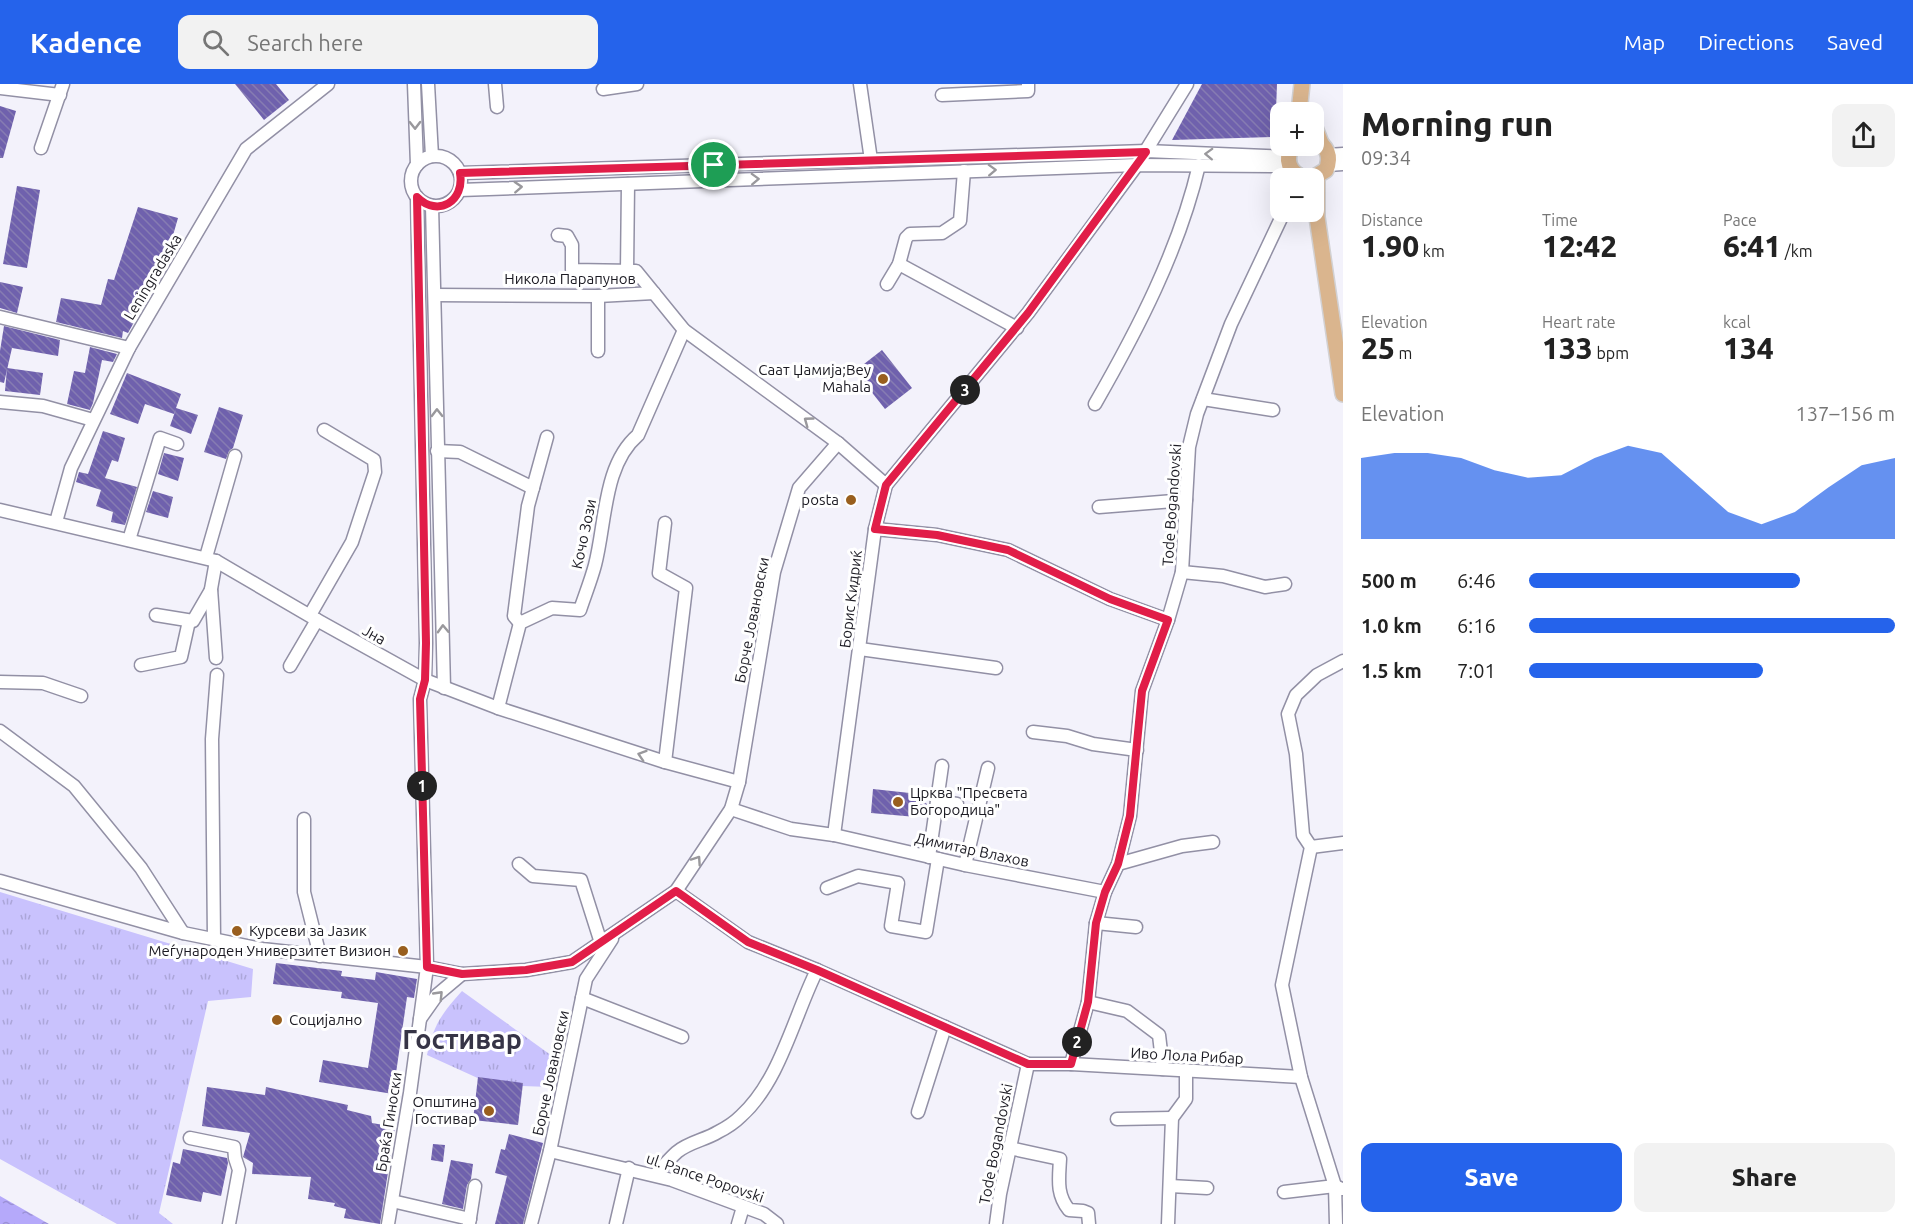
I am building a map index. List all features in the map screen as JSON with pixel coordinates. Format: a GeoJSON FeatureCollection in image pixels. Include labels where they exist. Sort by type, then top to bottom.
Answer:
{"type":"FeatureCollection","features":[{"type":"Feature","properties":{"kind":"main road"},"geometry":{"type":"LineString","coordinates":[[1298,165],[1322,174],[1330,153]]}},
{"type":"Feature","properties":{"kind":"main road"},"geometry":{"type":"LineString","coordinates":[[1318,222],[1337,318],[1343,394]]}},
{"type":"Feature","properties":{"kind":"street","name":"Leningradaska"},"geometry":{"type":"LineString","coordinates":[[56,522],[71,468],[129,348],[246,149],[328,84]]}},
{"type":"Feature","properties":{"kind":"street","name":"Браќа Гиноски"},"geometry":{"type":"LineString","coordinates":[[388,1224],[410,1093],[427,967],[420,699],[425,680],[426,643],[417,197],[411,182],[417,165],[414,84]]}},
{"type":"Feature","properties":{"kind":"street"},"geometry":{"type":"LineString","coordinates":[[428,84],[432,156]]}},
{"type":"Feature","properties":{"kind":"street"},"geometry":{"type":"LineString","coordinates":[[495,84],[497,107]]}},
{"type":"Feature","properties":{"kind":"street"},"geometry":{"type":"LineString","coordinates":[[603,89],[637,84]]}},
{"type":"Feature","properties":{"kind":"street"},"geometry":{"type":"LineString","coordinates":[[860,84],[871,160]]}},
{"type":"Feature","properties":{"kind":"street"},"geometry":{"type":"LineString","coordinates":[[942,95],[994,88],[1028,91],[1028,84]]}},
{"type":"Feature","properties":{"kind":"street"},"geometry":{"type":"LineString","coordinates":[[1146,152],[1187,84]]}},
{"type":"Feature","properties":{"kind":"street"},"geometry":{"type":"LineString","coordinates":[[0,88],[62,90],[41,148]]}},
{"type":"Feature","properties":{"kind":"street"},"geometry":{"type":"LineString","coordinates":[[460,173],[1146,152],[1298,165]]}},
{"type":"Feature","properties":{"kind":"street","name":"Борис Кидриќ"},"geometry":{"type":"LineString","coordinates":[[834,835],[875,529],[886,485],[1017,328],[1146,152]]}},
{"type":"Feature","properties":{"kind":"street"},"geometry":{"type":"LineString","coordinates":[[417,165],[432,156],[449,160],[460,173],[462,181],[456,197],[441,206],[421,202],[417,197]]}},
{"type":"Feature","properties":{"kind":"street"},"geometry":{"type":"LineString","coordinates":[[460,190],[1137,165],[1298,165]]}},
{"type":"Feature","properties":{"kind":"street"},"geometry":{"type":"LineString","coordinates":[[1095,404],[1138,329],[1181,225],[1199,165]]}},
{"type":"Feature","properties":{"kind":"street"},"geometry":{"type":"LineString","coordinates":[[887,284],[899,264],[906,238],[910,234],[942,233],[960,221],[963,171]]}},
{"type":"Feature","properties":{"kind":"street"},"geometry":{"type":"LineString","coordinates":[[627,271],[628,184]]}},
{"type":"Feature","properties":{"kind":"street"},"geometry":{"type":"LineString","coordinates":[[432,206],[444,688]]}},
{"type":"Feature","properties":{"kind":"street","name":"Tode Bogandovski"},"geometry":{"type":"LineString","coordinates":[[1071,1064],[1088,1002],[1096,923],[1105,892],[1118,864],[1130,816],[1142,691],[1168,620],[1182,572],[1189,447],[1203,399],[1231,324],[1279,222]]}},
{"type":"Feature","properties":{"kind":"street"},"geometry":{"type":"LineString","coordinates":[[558,236],[567,236],[572,245],[572,270],[636,271],[654,293]]}},
{"type":"Feature","properties":{"kind":"street"},"geometry":{"type":"LineString","coordinates":[[899,264],[1017,328]]}},
{"type":"Feature","properties":{"kind":"street","name":"Никола Парапунов"},"geometry":{"type":"LineString","coordinates":[[435,295],[598,296],[654,293],[684,330],[838,443],[886,485]]}},
{"type":"Feature","properties":{"kind":"street"},"geometry":{"type":"LineString","coordinates":[[598,296],[598,351]]}},
{"type":"Feature","properties":{"kind":"street"},"geometry":{"type":"LineString","coordinates":[[0,317],[129,348]]}},
{"type":"Feature","properties":{"kind":"street","name":"Кочо Зози"},"geometry":{"type":"LineString","coordinates":[[520,623],[552,608],[580,610],[595,564],[604,508],[620,455],[628,443],[638,435],[684,330]]}},
{"type":"Feature","properties":{"kind":"street"},"geometry":{"type":"LineString","coordinates":[[1203,399],[1273,410]]}},
{"type":"Feature","properties":{"kind":"street"},"geometry":{"type":"LineString","coordinates":[[0,402],[43,406],[93,420]]}},
{"type":"Feature","properties":{"kind":"street"},"geometry":{"type":"LineString","coordinates":[[290,666],[352,542],[375,472],[374,459],[324,430]]}},
{"type":"Feature","properties":{"kind":"street"},"geometry":{"type":"LineString","coordinates":[[498,708],[520,623],[514,616],[528,506],[547,437]]}},
{"type":"Feature","properties":{"kind":"street"},"geometry":{"type":"LineString","coordinates":[[129,540],[160,438],[177,444]]}},
{"type":"Feature","properties":{"kind":"street","name":"Борче Јовановски"},"geometry":{"type":"LineString","coordinates":[[676,891],[731,809],[739,782],[774,572],[799,488],[838,443]]}},
{"type":"Feature","properties":{"kind":"street"},"geometry":{"type":"LineString","coordinates":[[437,451],[460,452],[533,488]]}},
{"type":"Feature","properties":{"kind":"street"},"geometry":{"type":"LineString","coordinates":[[216,658],[211,559],[235,456]]}},
{"type":"Feature","properties":{"kind":"street"},"geometry":{"type":"LineString","coordinates":[[1098,507],[1186,500]]}},
{"type":"Feature","properties":{"kind":"street","name":"Јна"},"geometry":{"type":"LineString","coordinates":[[0,510],[211,559],[425,680],[498,708],[665,762],[739,782]]}},
{"type":"Feature","properties":{"kind":"street"},"geometry":{"type":"LineString","coordinates":[[665,523],[660,573],[686,588],[665,762]]}},
{"type":"Feature","properties":{"kind":"street"},"geometry":{"type":"LineString","coordinates":[[875,529],[937,535],[1008,550],[1110,599],[1168,620]]}},
{"type":"Feature","properties":{"kind":"street"},"geometry":{"type":"LineString","coordinates":[[1182,572],[1223,576],[1265,586],[1285,584]]}},
{"type":"Feature","properties":{"kind":"street"},"geometry":{"type":"LineString","coordinates":[[156,615],[193,621],[211,589]]}},
{"type":"Feature","properties":{"kind":"street"},"geometry":{"type":"LineString","coordinates":[[141,665],[181,657],[189,621]]}},
{"type":"Feature","properties":{"kind":"street"},"geometry":{"type":"LineString","coordinates":[[860,650],[996,668]]}},
{"type":"Feature","properties":{"kind":"street"},"geometry":{"type":"LineString","coordinates":[[1336,1224],[1339,1188],[1301,1077],[1282,985],[1311,848],[1303,835],[1296,754],[1288,714],[1296,695],[1317,675],[1343,661]]}},
{"type":"Feature","properties":{"kind":"street"},"geometry":{"type":"LineString","coordinates":[[214,939],[212,739],[217,675]]}},
{"type":"Feature","properties":{"kind":"street"},"geometry":{"type":"LineString","coordinates":[[0,682],[42,683],[81,696]]}},
{"type":"Feature","properties":{"kind":"street"},"geometry":{"type":"LineString","coordinates":[[0,730],[74,786],[141,868],[183,933]]}},
{"type":"Feature","properties":{"kind":"street"},"geometry":{"type":"LineString","coordinates":[[1033,732],[1067,736],[1093,744],[1137,750]]}},
{"type":"Feature","properties":{"kind":"street"},"geometry":{"type":"LineString","coordinates":[[827,888],[858,876],[898,883],[891,926],[926,932],[942,766]]}},
{"type":"Feature","properties":{"kind":"street"},"geometry":{"type":"LineString","coordinates":[[965,865],[988,768]]}},
{"type":"Feature","properties":{"kind":"street"},"geometry":{"type":"LineString","coordinates":[[937,801],[957,804]]}},
{"type":"Feature","properties":{"kind":"street","name":"Димитар Влахов"},"geometry":{"type":"LineString","coordinates":[[731,809],[791,829],[834,835],[965,865],[1105,892]]}},
{"type":"Feature","properties":{"kind":"street"},"geometry":{"type":"LineString","coordinates":[[304,819],[304,892],[320,956]]}},
{"type":"Feature","properties":{"kind":"street"},"geometry":{"type":"LineString","coordinates":[[1118,864],[1182,846],[1213,842]]}},
{"type":"Feature","properties":{"kind":"street"},"geometry":{"type":"LineString","coordinates":[[1311,848],[1343,843]]}},
{"type":"Feature","properties":{"kind":"street"},"geometry":{"type":"LineString","coordinates":[[519,864],[533,876],[581,880],[601,943]]}},
{"type":"Feature","properties":{"kind":"street"},"geometry":{"type":"LineString","coordinates":[[0,881],[183,933],[262,949],[427,967],[462,974],[526,970],[572,962],[676,891],[748,942],[817,970],[1028,1064],[1071,1064]]}},
{"type":"Feature","properties":{"kind":"street"},"geometry":{"type":"LineString","coordinates":[[1096,923],[1136,927]]}},
{"type":"Feature","properties":{"kind":"street","name":"Борче Јовановски"},"geometry":{"type":"LineString","coordinates":[[531,1224],[550,1151],[586,979],[614,935]]}},
{"type":"Feature","properties":{"kind":"street"},"geometry":{"type":"LineString","coordinates":[[572,962],[586,979]]}},
{"type":"Feature","properties":{"kind":"street"},"geometry":{"type":"LineString","coordinates":[[655,1175],[678,1151],[718,1132],[741,1116],[758,1097],[787,1044],[817,970]]}},
{"type":"Feature","properties":{"kind":"street"},"geometry":{"type":"LineString","coordinates":[[419,1020],[438,995],[462,974]]}},
{"type":"Feature","properties":{"kind":"street"},"geometry":{"type":"LineString","coordinates":[[582,998],[682,1037]]}},
{"type":"Feature","properties":{"kind":"street"},"geometry":{"type":"LineString","coordinates":[[1088,1002],[1127,1011],[1159,1035],[1163,1069]]}},
{"type":"Feature","properties":{"kind":"street"},"geometry":{"type":"LineString","coordinates":[[918,1112],[945,1028]]}},
{"type":"Feature","properties":{"kind":"street","name":"Tode Bogandovski"},"geometry":{"type":"LineString","coordinates":[[996,1224],[1009,1148],[1028,1064]]}},
{"type":"Feature","properties":{"kind":"street","name":"Иво Лола Рибар"},"geometry":{"type":"LineString","coordinates":[[1071,1064],[1301,1077]]}},
{"type":"Feature","properties":{"kind":"street"},"geometry":{"type":"LineString","coordinates":[[919,1067],[932,1071]]}},
{"type":"Feature","properties":{"kind":"street"},"geometry":{"type":"LineString","coordinates":[[1168,1224],[1172,1118],[1186,1099],[1186,1070]]}},
{"type":"Feature","properties":{"kind":"street"},"geometry":{"type":"LineString","coordinates":[[1117,1119],[1172,1118]]}},
{"type":"Feature","properties":{"kind":"street"},"geometry":{"type":"LineString","coordinates":[[190,1138],[234,1147],[239,1170],[229,1224]]}},
{"type":"Feature","properties":{"kind":"street"},"geometry":{"type":"LineString","coordinates":[[1009,1148],[1060,1159],[1058,1186],[1061,1200],[1069,1210],[1088,1213],[1089,1224]]}},
{"type":"Feature","properties":{"kind":"street","name":"ul. Pance Popovski"},"geometry":{"type":"LineString","coordinates":[[550,1151],[655,1175],[764,1214],[777,1224]]}},
{"type":"Feature","properties":{"kind":"street"},"geometry":{"type":"LineString","coordinates":[[616,1224],[629,1168]]}},
{"type":"Feature","properties":{"kind":"street"},"geometry":{"type":"LineString","coordinates":[[392,1201],[470,1221],[475,1186]]}},
{"type":"Feature","properties":{"kind":"street"},"geometry":{"type":"LineString","coordinates":[[1170,1186],[1207,1188]]}},
{"type":"Feature","properties":{"kind":"street"},"geometry":{"type":"LineString","coordinates":[[1284,1192],[1339,1188]]}},
{"type":"Feature","properties":{"kind":"street"},"geometry":{"type":"LineString","coordinates":[[738,1224],[743,1207]]}},
{"type":"Feature","properties":{"kind":"green space"},"geometry":{"type":"Polygon","coordinates":[[[0,892],[253,969],[251,997],[208,1001],[159,1213],[173,1224],[117,1224],[0,1159],[0,892]]]}},
{"type":"Feature","properties":{"kind":"green space"},"geometry":{"type":"Polygon","coordinates":[[[462,991],[555,1058],[550,1087],[493,1085],[427,1055],[439,1020],[462,991]]]}},
{"type":"Feature","properties":{"kind":"water"},"geometry":{"type":"Polygon","coordinates":[[[0,1196],[49,1224],[0,1224],[0,1196]]]}},
{"type":"Feature","properties":{"kind":"building"},"geometry":{"type":"Polygon","coordinates":[[[235,84],[276,84],[289,100],[264,120],[235,84]]]}},
{"type":"Feature","properties":{"kind":"building"},"geometry":{"type":"Polygon","coordinates":[[[1202,84],[1277,84],[1276,102],[1270,102],[1270,137],[1172,140],[1202,84]]]}},
{"type":"Feature","properties":{"kind":"building"},"geometry":{"type":"Polygon","coordinates":[[[0,106],[16,111],[3,158],[0,158],[0,106]]]}},
{"type":"Feature","properties":{"kind":"building"},"geometry":{"type":"Polygon","coordinates":[[[17,186],[40,190],[27,268],[3,264],[17,186]]]}},
{"type":"Feature","properties":{"kind":"building"},"geometry":{"type":"Polygon","coordinates":[[[138,207],[178,218],[161,277],[155,288],[143,285],[133,324],[128,333],[123,331],[122,338],[56,322],[61,298],[101,305],[108,279],[114,280],[138,207]]]}},
{"type":"Feature","properties":{"kind":"building"},"geometry":{"type":"Polygon","coordinates":[[[0,282],[23,287],[17,313],[0,308],[0,282]]]}},
{"type":"Feature","properties":{"kind":"building"},"geometry":{"type":"Polygon","coordinates":[[[4,326],[60,340],[58,356],[12,348],[4,383],[0,382],[0,351],[4,326]]]}},
{"type":"Feature","properties":{"kind":"building"},"geometry":{"type":"Polygon","coordinates":[[[90,347],[117,354],[113,362],[102,360],[90,410],[67,404],[74,371],[85,373],[90,347]]]}},
{"type":"Feature","properties":{"kind":"building","name":"Саат Џамија;Bey Mahala"},"geometry":{"type":"Polygon","coordinates":[[[882,350],[912,388],[885,409],[855,371],[882,350]]]}},
{"type":"Feature","properties":{"kind":"building"},"geometry":{"type":"Polygon","coordinates":[[[7,368],[43,373],[40,395],[5,391],[7,368]]]}},
{"type":"Feature","properties":{"kind":"building"},"geometry":{"type":"Polygon","coordinates":[[[127,373],[181,394],[176,408],[198,415],[191,434],[170,426],[176,409],[174,414],[145,404],[138,424],[110,414],[127,373]]]}},
{"type":"Feature","properties":{"kind":"building"},"geometry":{"type":"Polygon","coordinates":[[[219,407],[243,415],[233,448],[226,459],[204,452],[219,407]]]}},
{"type":"Feature","properties":{"kind":"building"},"geometry":{"type":"Polygon","coordinates":[[[103,431],[125,438],[118,462],[112,460],[105,478],[137,487],[125,525],[111,522],[113,512],[96,506],[101,490],[76,482],[79,472],[88,474],[103,431]]]}},
{"type":"Feature","properties":{"kind":"building"},"geometry":{"type":"Polygon","coordinates":[[[164,453],[184,458],[178,481],[158,474],[164,453]]]}},
{"type":"Feature","properties":{"kind":"building"},"geometry":{"type":"Polygon","coordinates":[[[153,491],[173,497],[168,518],[146,512],[153,491]]]}},
{"type":"Feature","properties":{"kind":"building","name":"Црква \"Пресвета Богородица\""},"geometry":{"type":"Polygon","coordinates":[[[873,789],[919,794],[927,804],[926,811],[916,817],[871,813],[873,789]]]}},
{"type":"Feature","properties":{"kind":"building"},"geometry":{"type":"Polygon","coordinates":[[[276,963],[342,971],[341,976],[375,980],[376,972],[417,979],[414,998],[407,997],[393,1094],[319,1082],[323,1060],[368,1068],[378,1003],[341,998],[342,992],[273,984],[276,963]]]}},
{"type":"Feature","properties":{"kind":"building"},"geometry":{"type":"Polygon","coordinates":[[[478,1077],[523,1083],[518,1125],[473,1120],[478,1077]]]}},
{"type":"Feature","properties":{"kind":"building"},"geometry":{"type":"Polygon","coordinates":[[[207,1087],[265,1095],[266,1087],[348,1105],[347,1110],[371,1116],[372,1123],[395,1127],[380,1224],[344,1218],[346,1209],[334,1206],[335,1203],[308,1199],[311,1177],[252,1174],[253,1163],[243,1157],[250,1133],[202,1126],[207,1087]]]}},
{"type":"Feature","properties":{"kind":"building"},"geometry":{"type":"Polygon","coordinates":[[[509,1134],[543,1143],[523,1224],[495,1224],[507,1176],[495,1173],[501,1149],[505,1150],[509,1134]]]}},
{"type":"Feature","properties":{"kind":"building"},"geometry":{"type":"Polygon","coordinates":[[[433,1144],[445,1145],[443,1162],[431,1160],[433,1144]]]}},
{"type":"Feature","properties":{"kind":"building"},"geometry":{"type":"Polygon","coordinates":[[[183,1149],[227,1158],[221,1196],[203,1192],[201,1202],[166,1195],[173,1162],[180,1164],[183,1149]]]}},
{"type":"Feature","properties":{"kind":"building"},"geometry":{"type":"Polygon","coordinates":[[[451,1160],[473,1164],[463,1209],[442,1204],[451,1160]]]}},
{"type":"Feature","properties":{"kind":"place","name":"Саат Џамија;Bey Mahala"},"geometry":{"type":"Point","coordinates":[883,379]}},
{"type":"Feature","properties":{"kind":"place","name":"posta"},"geometry":{"type":"Point","coordinates":[851,500]}},
{"type":"Feature","properties":{"kind":"place","name":"Црква \"Пресвета Богородица\""},"geometry":{"type":"Point","coordinates":[898,802]}},
{"type":"Feature","properties":{"kind":"place","name":"Курсеви за Јазик"},"geometry":{"type":"Point","coordinates":[237,931]}},
{"type":"Feature","properties":{"kind":"place","name":"Меѓународен Универзитет Визион"},"geometry":{"type":"Point","coordinates":[403,951]}},
{"type":"Feature","properties":{"kind":"place","name":"Социјално"},"geometry":{"type":"Point","coordinates":[277,1020]}},
{"type":"Feature","properties":{"kind":"place","name":"Општина Гостивар"},"geometry":{"type":"Point","coordinates":[489,1111]}},
{"type":"Feature","properties":{"kind":"district","name":"Гостивар"},"geometry":{"type":"Point","coordinates":[462,1040]}},
{"type":"Feature","properties":{"kind":"route"},"geometry":{"type":"LineString","coordinates":[[1146,152],[1004,344],[886,485],[875,529],[937,535],[1008,550],[1110,599],[1168,620],[1142,691],[1130,816],[1118,864],[1105,892],[1096,923],[1088,1002],[1071,1064],[1028,1064],[817,970],[748,942],[676,891],[572,962],[526,970],[462,974],[427,967],[420,699],[425,680],[426,643],[417,197],[421,202],[432,206],[449,203],[460,190],[462,181],[460,173],[714,165],[1146,152]]}}]}
